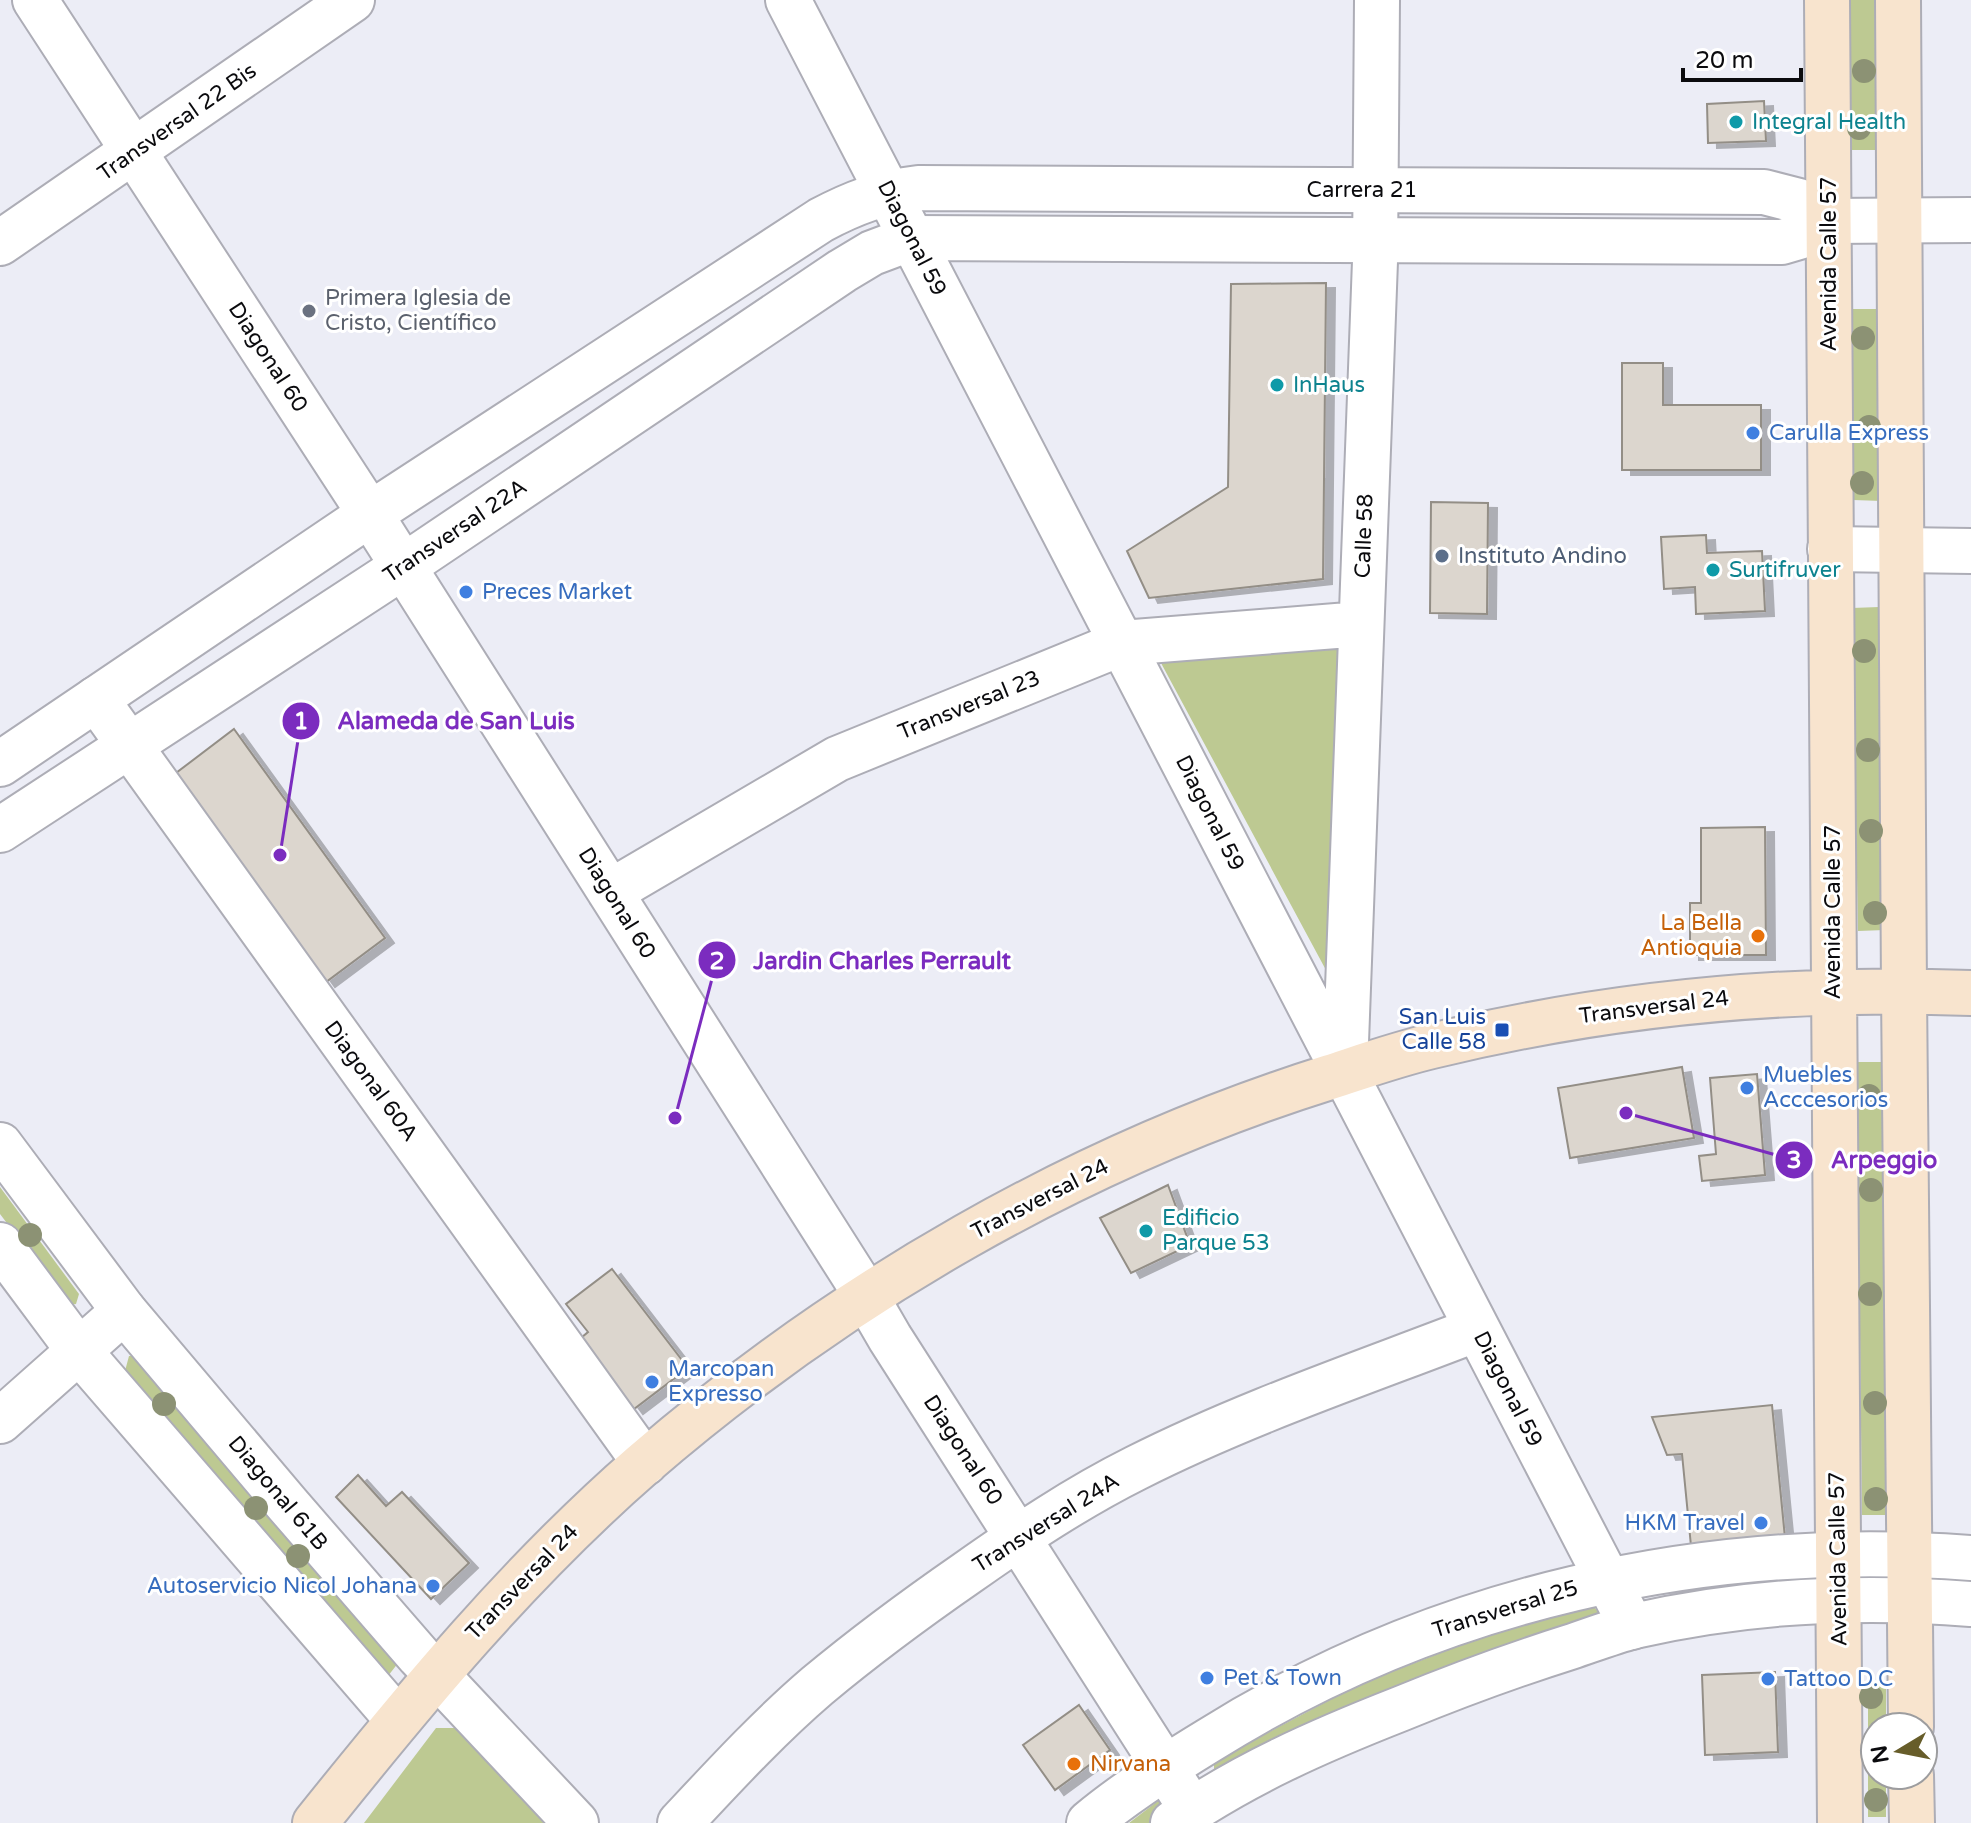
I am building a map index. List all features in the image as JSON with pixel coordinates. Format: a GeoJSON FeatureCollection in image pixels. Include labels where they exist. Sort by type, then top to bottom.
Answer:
{"type":"FeatureCollection","features":[{"type":"Feature","properties":{"kind":"main road","name":"Avenida Calle 57"},"geometry":{"type":"LineString","coordinates":[[1827,0],[1840,1823]]}},
{"type":"Feature","properties":{"kind":"main road"},"geometry":{"type":"LineString","coordinates":[[1898,0],[1911,1711]]}},
{"type":"Feature","properties":{"kind":"main road","name":"Transversal 24"},"geometry":{"type":"LineString","coordinates":[[315,1823],[469,1636],[534,1567],[645,1463],[766,1367],[867,1297],[982,1227],[1102,1166],[1225,1113],[1344,1072],[1427,1047],[1589,1014],[1677,1002],[1833,991],[1971,993]]}},
{"type":"Feature","properties":{"kind":"main road"},"geometry":{"type":"LineString","coordinates":[[1911,1791],[1912,1823]]}},
{"type":"Feature","properties":{"kind":"street","name":"Diagonal 60"},"geometry":{"type":"LineString","coordinates":[[35,0],[404,566],[890,1338],[1019,1536],[1165,1767],[1183,1816]]}},
{"type":"Feature","properties":{"kind":"street","name":"Transversal 22 Bis"},"geometry":{"type":"LineString","coordinates":[[0,243],[352,0]]}},
{"type":"Feature","properties":{"kind":"street","name":"Diagonal 59"},"geometry":{"type":"LineString","coordinates":[[788,0],[1632,1627]]}},
{"type":"Feature","properties":{"kind":"street","name":"Calle 58"},"geometry":{"type":"LineString","coordinates":[[1344,1072],[1375,241],[1377,0]]}},
{"type":"Feature","properties":{"kind":"street","name":"Carrera 21"},"geometry":{"type":"LineString","coordinates":[[887,191],[918,188],[1764,192],[1799,201],[1828,221]]}},
{"type":"Feature","properties":{"kind":"street"},"geometry":{"type":"LineString","coordinates":[[0,764],[370,514],[821,220],[853,203],[887,191]]}},
{"type":"Feature","properties":{"kind":"street"},"geometry":{"type":"LineString","coordinates":[[912,238],[1782,242],[1799,237],[1828,221],[1971,220]]}},
{"type":"Feature","properties":{"kind":"street","name":"Transversal 22A"},"geometry":{"type":"LineString","coordinates":[[0,830],[404,566],[842,271],[872,253],[912,238]]}},
{"type":"Feature","properties":{"kind":"street"},"geometry":{"type":"LineString","coordinates":[[1830,549],[1971,551]]}},
{"type":"Feature","properties":{"kind":"street","name":"Transversal 23"},"geometry":{"type":"LineString","coordinates":[[610,892],[837,759],[1122,643],[1361,624]]}},
{"type":"Feature","properties":{"kind":"street","name":"Diagonal 60A"},"geometry":{"type":"LineString","coordinates":[[96,699],[645,1463]]}},
{"type":"Feature","properties":{"kind":"street","name":"Diagonal 61B"},"geometry":{"type":"LineString","coordinates":[[0,1145],[124,1311],[288,1505],[437,1675],[576,1823]]}},
{"type":"Feature","properties":{"kind":"street"},"geometry":{"type":"LineString","coordinates":[[0,1245],[79,1351],[398,1720]]}},
{"type":"Feature","properties":{"kind":"street"},"geometry":{"type":"LineString","coordinates":[[0,1421],[124,1311]]}},
{"type":"Feature","properties":{"kind":"street","name":"Transversal 24A"},"geometry":{"type":"LineString","coordinates":[[680,1823],[731,1768],[815,1688],[913,1611],[1019,1536],[1077,1500],[1137,1467],[1251,1416],[1477,1329]]}},
{"type":"Feature","properties":{"kind":"street","name":"Transversal 25"},"geometry":{"type":"LineString","coordinates":[[1089,1823],[1165,1767],[1260,1710],[1333,1672],[1409,1639],[1514,1603],[1608,1580],[1690,1565],[1772,1556],[1838,1553],[1971,1558]]}},
{"type":"Feature","properties":{"kind":"street"},"geometry":{"type":"LineString","coordinates":[[1183,1816],[1272,1764],[1351,1728],[1457,1686],[1632,1627],[1718,1610],[1838,1601],[1910,1600],[1971,1604]]}},
{"type":"Feature","properties":{"kind":"green space"},"geometry":{"type":"Polygon","coordinates":[[[1838,0],[1878,0],[1878,150],[1838,150],[1838,0]]]}},
{"type":"Feature","properties":{"kind":"green space"},"geometry":{"type":"Polygon","coordinates":[[[1851,309],[1881,309],[1882,501],[1853,500],[1851,309]]]}},
{"type":"Feature","properties":{"kind":"green space"},"geometry":{"type":"Polygon","coordinates":[[[1879,607],[1885,930],[1858,931],[1852,608],[1879,607]]]}},
{"type":"Feature","properties":{"kind":"green space"},"geometry":{"type":"Polygon","coordinates":[[[1341,649],[1334,985],[1161,663],[1341,649]]]}},
{"type":"Feature","properties":{"kind":"green space"},"geometry":{"type":"Polygon","coordinates":[[[1857,1062],[1883,1062],[1888,1515],[1862,1515],[1857,1062]]]}},
{"type":"Feature","properties":{"kind":"green space"},"geometry":{"type":"Polygon","coordinates":[[[0,1187],[79,1294],[76,1304],[69,1305],[0,1214],[0,1187]]]}},
{"type":"Feature","properties":{"kind":"green space"},"geometry":{"type":"Polygon","coordinates":[[[129,1356],[141,1356],[402,1658],[381,1685],[125,1371],[129,1356]]]}},
{"type":"Feature","properties":{"kind":"green space"},"geometry":{"type":"Polygon","coordinates":[[[1589,1601],[1600,1614],[1214,1777],[1214,1761],[1360,1684],[1492,1633],[1589,1601]]]}},
{"type":"Feature","properties":{"kind":"green space"},"geometry":{"type":"Polygon","coordinates":[[[1886,1683],[1886,1711],[1868,1711],[1868,1684],[1886,1683]]]}},
{"type":"Feature","properties":{"kind":"green space"},"geometry":{"type":"Polygon","coordinates":[[[436,1728],[456,1728],[545,1823],[364,1823],[436,1728]]]}},
{"type":"Feature","properties":{"kind":"green space"},"geometry":{"type":"Polygon","coordinates":[[[1171,1791],[1158,1823],[1129,1823],[1171,1791]]]}},
{"type":"Feature","properties":{"kind":"green space"},"geometry":{"type":"Polygon","coordinates":[[[1868,1791],[1886,1791],[1886,1817],[1868,1817],[1868,1791]]]}},
{"type":"Feature","properties":{"kind":"building","name":"Integral Health"},"geometry":{"type":"Polygon","coordinates":[[[1764,101],[1766,141],[1708,143],[1707,104],[1764,101]]]}},
{"type":"Feature","properties":{"kind":"building","name":"InHaus"},"geometry":{"type":"Polygon","coordinates":[[[1326,283],[1323,579],[1149,598],[1127,551],[1228,487],[1231,284],[1326,283]]]}},
{"type":"Feature","properties":{"kind":"building"},"geometry":{"type":"Polygon","coordinates":[[[1622,363],[1663,363],[1663,405],[1761,405],[1761,470],[1622,470],[1622,363]]]}},
{"type":"Feature","properties":{"kind":"building"},"geometry":{"type":"Polygon","coordinates":[[[1431,502],[1488,503],[1487,614],[1430,613],[1431,502]]]}},
{"type":"Feature","properties":{"kind":"building","name":"Surtifruver"},"geometry":{"type":"Polygon","coordinates":[[[1706,535],[1707,553],[1762,551],[1765,611],[1696,614],[1695,587],[1664,589],[1661,537],[1706,535]]]}},
{"type":"Feature","properties":{"kind":"building"},"geometry":{"type":"Polygon","coordinates":[[[234,729],[385,938],[326,982],[176,773],[234,729]]]}},
{"type":"Feature","properties":{"kind":"building"},"geometry":{"type":"Polygon","coordinates":[[[1765,827],[1766,955],[1690,955],[1690,903],[1701,903],[1701,828],[1765,827]]]}},
{"type":"Feature","properties":{"kind":"building"},"geometry":{"type":"Polygon","coordinates":[[[1682,1067],[1694,1138],[1570,1158],[1558,1088],[1682,1067]]]}},
{"type":"Feature","properties":{"kind":"building"},"geometry":{"type":"Polygon","coordinates":[[[1757,1074],[1765,1175],[1702,1181],[1699,1156],[1716,1154],[1710,1078],[1757,1074]]]}},
{"type":"Feature","properties":{"kind":"building","name":"Edificio Parque 53"},"geometry":{"type":"Polygon","coordinates":[[[1168,1185],[1190,1245],[1131,1273],[1100,1218],[1168,1185]]]}},
{"type":"Feature","properties":{"kind":"building"},"geometry":{"type":"Polygon","coordinates":[[[612,1269],[688,1368],[634,1409],[581,1338],[588,1332],[566,1304],[612,1269]]]}},
{"type":"Feature","properties":{"kind":"building"},"geometry":{"type":"Polygon","coordinates":[[[1772,1405],[1785,1538],[1691,1546],[1682,1454],[1667,1455],[1652,1417],[1772,1405]]]}},
{"type":"Feature","properties":{"kind":"building"},"geometry":{"type":"Polygon","coordinates":[[[358,1475],[386,1506],[402,1492],[469,1563],[431,1599],[336,1497],[358,1475]]]}},
{"type":"Feature","properties":{"kind":"building"},"geometry":{"type":"Polygon","coordinates":[[[1775,1672],[1778,1752],[1705,1755],[1702,1675],[1775,1672]]]}},
{"type":"Feature","properties":{"kind":"building"},"geometry":{"type":"Polygon","coordinates":[[[1079,1705],[1110,1750],[1055,1790],[1023,1745],[1079,1705]]]}},
{"type":"Feature","properties":{"kind":"place","name":"Integral Health"},"geometry":{"type":"Point","coordinates":[1736,122]}},
{"type":"Feature","properties":{"kind":"place","name":"Primera Iglesia de Cristo, Científico"},"geometry":{"type":"Point","coordinates":[309,311]}},
{"type":"Feature","properties":{"kind":"place","name":"InHaus"},"geometry":{"type":"Point","coordinates":[1277,385]}},
{"type":"Feature","properties":{"kind":"place","name":"Carulla Express"},"geometry":{"type":"Point","coordinates":[1753,433]}},
{"type":"Feature","properties":{"kind":"place","name":"Instituto Andino"},"geometry":{"type":"Point","coordinates":[1442,556]}},
{"type":"Feature","properties":{"kind":"place","name":"Surtifruver"},"geometry":{"type":"Point","coordinates":[1713,570]}},
{"type":"Feature","properties":{"kind":"place","name":"Preces Market"},"geometry":{"type":"Point","coordinates":[466,592]}},
{"type":"Feature","properties":{"kind":"place","name":"Alameda de San Luis"},"geometry":{"type":"Point","coordinates":[280,855]}},
{"type":"Feature","properties":{"kind":"place","name":"La Bella Antioquia"},"geometry":{"type":"Point","coordinates":[1758,936]}},
{"type":"Feature","properties":{"kind":"place","name":"San Luis Calle 58"},"geometry":{"type":"Point","coordinates":[1502,1030]}},
{"type":"Feature","properties":{"kind":"place","name":"Muebles Acccesorios"},"geometry":{"type":"Point","coordinates":[1747,1088]}},
{"type":"Feature","properties":{"kind":"place","name":"Arpeggio"},"geometry":{"type":"Point","coordinates":[1626,1113]}},
{"type":"Feature","properties":{"kind":"place","name":"Jardin Charles Perrault"},"geometry":{"type":"Point","coordinates":[675,1118]}},
{"type":"Feature","properties":{"kind":"place","name":"Edificio Parque 53"},"geometry":{"type":"Point","coordinates":[1146,1231]}},
{"type":"Feature","properties":{"kind":"place","name":"Marcopan Expresso"},"geometry":{"type":"Point","coordinates":[652,1382]}},
{"type":"Feature","properties":{"kind":"place","name":"HKM Travel"},"geometry":{"type":"Point","coordinates":[1761,1523]}},
{"type":"Feature","properties":{"kind":"place","name":"Autoservicio Nicol Johana"},"geometry":{"type":"Point","coordinates":[433,1586]}},
{"type":"Feature","properties":{"kind":"place","name":"Pet & Town"},"geometry":{"type":"Point","coordinates":[1207,1678]}},
{"type":"Feature","properties":{"kind":"place","name":"Tattoo D.C"},"geometry":{"type":"Point","coordinates":[1768,1679]}},
{"type":"Feature","properties":{"kind":"place","name":"Nirvana"},"geometry":{"type":"Point","coordinates":[1074,1764]}}]}
